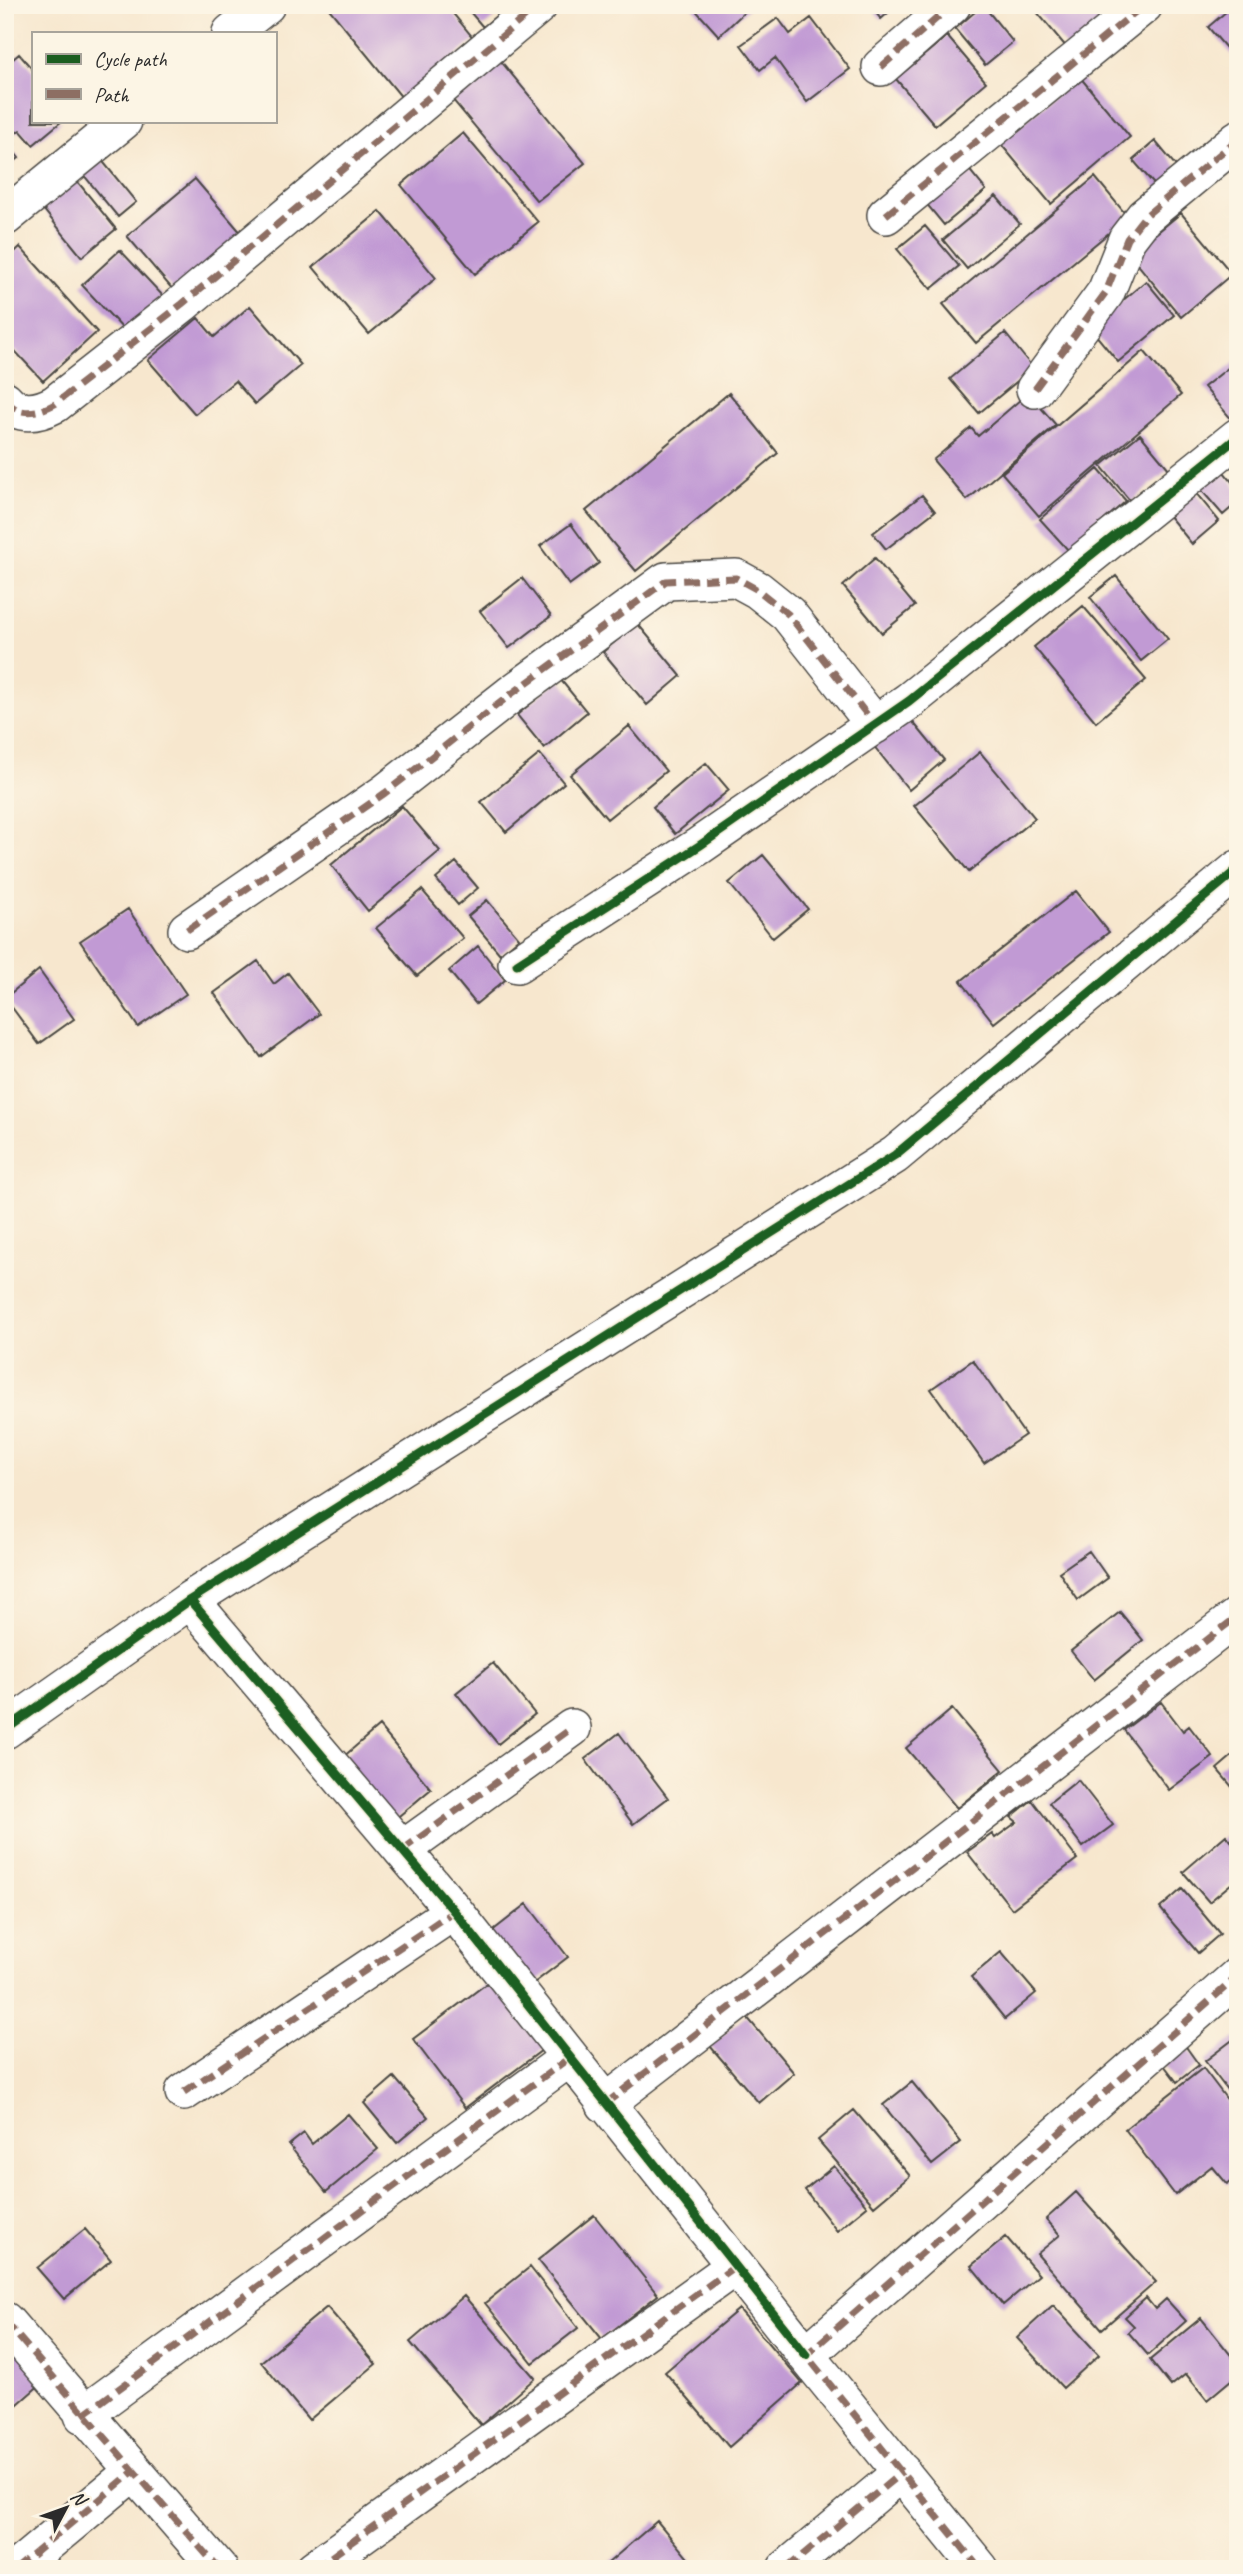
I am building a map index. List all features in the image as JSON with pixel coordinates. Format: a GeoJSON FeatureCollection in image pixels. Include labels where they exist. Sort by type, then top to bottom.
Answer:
{"type":"FeatureCollection","features":[{"type":"Feature","properties":{"kind":"street"},"geometry":{"type":"LineString","coordinates":[[232,32],[266,5]]}},
{"type":"Feature","properties":{"kind":"street"},"geometry":{"type":"LineString","coordinates":[[5,400],[11,408],[25,412],[41,412],[55,404],[181,304],[539,5]]}},
{"type":"Feature","properties":{"kind":"street"},"geometry":{"type":"LineString","coordinates":[[881,67],[952,5]]}},
{"type":"Feature","properties":{"kind":"street"},"geometry":{"type":"LineString","coordinates":[[886,215],[1144,5]]}},
{"type":"Feature","properties":{"kind":"street"},"geometry":{"type":"LineString","coordinates":[[5,216],[122,122]]}},
{"type":"Feature","properties":{"kind":"street"},"geometry":{"type":"LineString","coordinates":[[1035,388],[1106,292],[1127,239],[1144,217],[1238,139]]}},
{"type":"Feature","properties":{"kind":"street"},"geometry":{"type":"LineString","coordinates":[[517,964],[699,846],[875,725],[982,644],[1238,437]]}},
{"type":"Feature","properties":{"kind":"street"},"geometry":{"type":"LineString","coordinates":[[187,930],[386,793],[510,695],[666,581],[736,578],[758,590],[788,614],[875,725]]}},
{"type":"Feature","properties":{"kind":"street"},"geometry":{"type":"LineString","coordinates":[[5,1730],[190,1600],[895,1155],[1238,869]]}},
{"type":"Feature","properties":{"kind":"street"},"geometry":{"type":"LineString","coordinates":[[190,1600],[454,1911],[734,2267],[980,2569]]}},
{"type":"Feature","properties":{"kind":"street"},"geometry":{"type":"LineString","coordinates":[[605,2104],[1238,1616]]}},
{"type":"Feature","properties":{"kind":"street"},"geometry":{"type":"LineString","coordinates":[[401,1850],[572,1728]]}},
{"type":"Feature","properties":{"kind":"street"},"geometry":{"type":"LineString","coordinates":[[184,2092],[454,1911]]}},
{"type":"Feature","properties":{"kind":"street"},"geometry":{"type":"LineString","coordinates":[[806,2356],[1238,1976]]}},
{"type":"Feature","properties":{"kind":"street"},"geometry":{"type":"LineString","coordinates":[[83,2414],[569,2058]]}},
{"type":"Feature","properties":{"kind":"street"},"geometry":{"type":"LineString","coordinates":[[314,2569],[734,2267]]}},
{"type":"Feature","properties":{"kind":"street"},"geometry":{"type":"LineString","coordinates":[[5,2321],[219,2569]]}},
{"type":"Feature","properties":{"kind":"street"},"geometry":{"type":"LineString","coordinates":[[16,2569],[134,2470]]}},
{"type":"Feature","properties":{"kind":"street"},"geometry":{"type":"LineString","coordinates":[[786,2569],[902,2472]]}},
{"type":"Feature","properties":{"kind":"building"},"geometry":{"type":"Polygon","coordinates":[[[326,5],[446,5],[475,40],[403,99],[326,5]]]}},
{"type":"Feature","properties":{"kind":"building"},"geometry":{"type":"Polygon","coordinates":[[[464,5],[509,5],[483,27],[464,5]]]}},
{"type":"Feature","properties":{"kind":"building"},"geometry":{"type":"Polygon","coordinates":[[[691,5],[752,5],[719,36],[691,5]]]}},
{"type":"Feature","properties":{"kind":"building"},"geometry":{"type":"Polygon","coordinates":[[[869,5],[897,5],[881,19],[869,5]]]}},
{"type":"Feature","properties":{"kind":"building"},"geometry":{"type":"Polygon","coordinates":[[[983,5],[1013,42],[985,65],[955,29],[983,5]]]}},
{"type":"Feature","properties":{"kind":"building"},"geometry":{"type":"Polygon","coordinates":[[[1031,5],[1109,5],[1119,17],[1073,55],[1031,5]]]}},
{"type":"Feature","properties":{"kind":"building"},"geometry":{"type":"Polygon","coordinates":[[[1234,5],[1238,5],[1238,52],[1233,56],[1208,27],[1234,5]]]}},
{"type":"Feature","properties":{"kind":"building"},"geometry":{"type":"Polygon","coordinates":[[[778,18],[790,34],[811,18],[850,69],[807,102],[775,58],[760,70],[741,45],[778,18]]]}},
{"type":"Feature","properties":{"kind":"building"},"geometry":{"type":"Polygon","coordinates":[[[947,36],[986,82],[935,125],[896,79],[947,36]]]}},
{"type":"Feature","properties":{"kind":"building"},"geometry":{"type":"Polygon","coordinates":[[[19,54],[32,69],[32,122],[61,122],[33,145],[20,130],[16,133],[5,120],[5,66],[19,54]]]}},
{"type":"Feature","properties":{"kind":"building"},"geometry":{"type":"Polygon","coordinates":[[[495,54],[585,163],[537,201],[447,93],[495,54]]]}},
{"type":"Feature","properties":{"kind":"building"},"geometry":{"type":"Polygon","coordinates":[[[1079,76],[1130,137],[1051,204],[1000,143],[1079,76]]]}},
{"type":"Feature","properties":{"kind":"building"},"geometry":{"type":"Polygon","coordinates":[[[5,132],[15,144],[11,148],[19,158],[5,169],[5,132]]]}},
{"type":"Feature","properties":{"kind":"building"},"geometry":{"type":"Polygon","coordinates":[[[463,133],[538,222],[475,274],[401,185],[463,133]]]}},
{"type":"Feature","properties":{"kind":"building"},"geometry":{"type":"Polygon","coordinates":[[[1155,141],[1181,172],[1159,190],[1133,160],[1155,141]]]}},
{"type":"Feature","properties":{"kind":"building"},"geometry":{"type":"Polygon","coordinates":[[[100,158],[136,202],[118,217],[82,173],[100,158]]]}},
{"type":"Feature","properties":{"kind":"building"},"geometry":{"type":"Polygon","coordinates":[[[967,167],[986,190],[944,225],[925,202],[967,167]]]}},
{"type":"Feature","properties":{"kind":"building"},"geometry":{"type":"Polygon","coordinates":[[[1095,177],[1128,217],[976,343],[943,304],[1095,177]]]}},
{"type":"Feature","properties":{"kind":"building"},"geometry":{"type":"Polygon","coordinates":[[[195,179],[242,234],[174,291],[127,236],[195,179]]]}},
{"type":"Feature","properties":{"kind":"building"},"geometry":{"type":"Polygon","coordinates":[[[77,181],[116,229],[82,257],[43,209],[77,181]]]}},
{"type":"Feature","properties":{"kind":"building"},"geometry":{"type":"Polygon","coordinates":[[[996,196],[1020,224],[967,269],[943,240],[996,196]]]}},
{"type":"Feature","properties":{"kind":"building"},"geometry":{"type":"Polygon","coordinates":[[[380,211],[436,278],[369,334],[313,267],[380,211]]]}},
{"type":"Feature","properties":{"kind":"building"},"geometry":{"type":"Polygon","coordinates":[[[1181,213],[1232,274],[1181,317],[1130,255],[1181,213]]]}},
{"type":"Feature","properties":{"kind":"building"},"geometry":{"type":"Polygon","coordinates":[[[925,226],[959,266],[931,289],[897,249],[925,226]]]}},
{"type":"Feature","properties":{"kind":"building"},"geometry":{"type":"Polygon","coordinates":[[[20,247],[97,332],[43,381],[14,350],[5,358],[5,261],[20,247]]]}},
{"type":"Feature","properties":{"kind":"building"},"geometry":{"type":"Polygon","coordinates":[[[120,250],[163,296],[125,331],[82,285],[120,250]]]}},
{"type":"Feature","properties":{"kind":"building"},"geometry":{"type":"Polygon","coordinates":[[[1146,281],[1174,315],[1118,362],[1090,328],[1146,281]]]}},
{"type":"Feature","properties":{"kind":"building"},"geometry":{"type":"Polygon","coordinates":[[[250,306],[301,365],[255,404],[235,381],[195,414],[148,360],[198,318],[214,337],[250,306]]]}},
{"type":"Feature","properties":{"kind":"building"},"geometry":{"type":"Polygon","coordinates":[[[1005,333],[1033,368],[979,413],[950,379],[1005,333]]]}},
{"type":"Feature","properties":{"kind":"building"},"geometry":{"type":"Polygon","coordinates":[[[1144,351],[1181,395],[1039,516],[1002,473],[1144,351]]]}},
{"type":"Feature","properties":{"kind":"building"},"geometry":{"type":"Polygon","coordinates":[[[1238,360],[1238,427],[1204,387],[1238,360]]]}},
{"type":"Feature","properties":{"kind":"building"},"geometry":{"type":"Polygon","coordinates":[[[729,393],[778,453],[636,571],[586,511],[729,393]]]}},
{"type":"Feature","properties":{"kind":"building"},"geometry":{"type":"Polygon","coordinates":[[[1028,393],[1056,425],[967,500],[933,460],[971,428],[978,436],[1028,393]]]}},
{"type":"Feature","properties":{"kind":"building"},"geometry":{"type":"Polygon","coordinates":[[[1140,434],[1169,469],[1131,502],[1101,466],[1140,434]]]}},
{"type":"Feature","properties":{"kind":"building"},"geometry":{"type":"Polygon","coordinates":[[[1219,466],[1238,489],[1238,502],[1223,515],[1197,485],[1219,466]]]}},
{"type":"Feature","properties":{"kind":"building"},"geometry":{"type":"Polygon","coordinates":[[[1098,469],[1126,501],[1069,551],[1040,519],[1098,469]]]}},
{"type":"Feature","properties":{"kind":"building"},"geometry":{"type":"Polygon","coordinates":[[[1191,487],[1219,521],[1192,544],[1164,510],[1191,487]]]}},
{"type":"Feature","properties":{"kind":"building"},"geometry":{"type":"Polygon","coordinates":[[[922,495],[935,511],[886,549],[873,533],[922,495]]]}},
{"type":"Feature","properties":{"kind":"building"},"geometry":{"type":"Polygon","coordinates":[[[571,524],[599,563],[569,585],[540,546],[571,524]]]}},
{"type":"Feature","properties":{"kind":"building"},"geometry":{"type":"Polygon","coordinates":[[[875,558],[915,606],[882,633],[843,586],[875,558]]]}},
{"type":"Feature","properties":{"kind":"building"},"geometry":{"type":"Polygon","coordinates":[[[1116,576],[1168,639],[1141,661],[1090,597],[1116,576]]]}},
{"type":"Feature","properties":{"kind":"building"},"geometry":{"type":"Polygon","coordinates":[[[522,578],[551,616],[509,648],[480,611],[522,578]]]}},
{"type":"Feature","properties":{"kind":"building"},"geometry":{"type":"Polygon","coordinates":[[[1083,606],[1146,680],[1096,722],[1034,647],[1083,606]]]}},
{"type":"Feature","properties":{"kind":"building"},"geometry":{"type":"Polygon","coordinates":[[[637,623],[681,676],[647,705],[603,652],[637,623]]]}},
{"type":"Feature","properties":{"kind":"building"},"geometry":{"type":"Polygon","coordinates":[[[560,679],[587,712],[544,748],[517,715],[560,679]]]}},
{"type":"Feature","properties":{"kind":"building"},"geometry":{"type":"Polygon","coordinates":[[[908,716],[944,760],[909,790],[873,745],[908,716]]]}},
{"type":"Feature","properties":{"kind":"building"},"geometry":{"type":"Polygon","coordinates":[[[629,726],[666,771],[607,819],[570,775],[629,726]]]}},
{"type":"Feature","properties":{"kind":"building"},"geometry":{"type":"Polygon","coordinates":[[[980,752],[1035,818],[969,872],[914,806],[980,752]]]}},
{"type":"Feature","properties":{"kind":"building"},"geometry":{"type":"Polygon","coordinates":[[[540,754],[564,783],[506,832],[481,802],[540,754]]]}},
{"type":"Feature","properties":{"kind":"building"},"geometry":{"type":"Polygon","coordinates":[[[706,763],[729,790],[675,834],[653,807],[706,763]]]}},
{"type":"Feature","properties":{"kind":"building"},"geometry":{"type":"Polygon","coordinates":[[[402,806],[440,851],[368,911],[331,865],[402,806]]]}},
{"type":"Feature","properties":{"kind":"building"},"geometry":{"type":"Polygon","coordinates":[[[763,855],[808,909],[773,938],[729,883],[763,855]]]}},
{"type":"Feature","properties":{"kind":"building"},"geometry":{"type":"Polygon","coordinates":[[[456,862],[478,888],[458,905],[436,879],[456,862]]]}},
{"type":"Feature","properties":{"kind":"building"},"geometry":{"type":"Polygon","coordinates":[[[422,890],[463,938],[417,976],[376,928],[422,890]]]}},
{"type":"Feature","properties":{"kind":"building"},"geometry":{"type":"Polygon","coordinates":[[[1076,891],[1109,932],[994,1023],[961,981],[1076,891]]]}},
{"type":"Feature","properties":{"kind":"building"},"geometry":{"type":"Polygon","coordinates":[[[487,900],[519,938],[500,954],[468,916],[487,900]]]}},
{"type":"Feature","properties":{"kind":"building"},"geometry":{"type":"Polygon","coordinates":[[[128,909],[186,994],[138,1027],[80,941],[128,909]]]}},
{"type":"Feature","properties":{"kind":"building"},"geometry":{"type":"Polygon","coordinates":[[[478,946],[505,980],[476,1004],[449,971],[478,946]]]}},
{"type":"Feature","properties":{"kind":"building"},"geometry":{"type":"Polygon","coordinates":[[[258,961],[274,984],[288,973],[319,1014],[261,1057],[214,993],[258,961]]]}},
{"type":"Feature","properties":{"kind":"building"},"geometry":{"type":"Polygon","coordinates":[[[39,970],[74,1019],[39,1044],[5,998],[39,970]]]}},
{"type":"Feature","properties":{"kind":"building"},"geometry":{"type":"Polygon","coordinates":[[[973,1360],[1025,1435],[984,1463],[931,1389],[973,1360]]]}},
{"type":"Feature","properties":{"kind":"building"},"geometry":{"type":"Polygon","coordinates":[[[1089,1551],[1108,1578],[1078,1600],[1059,1572],[1089,1551]]]}},
{"type":"Feature","properties":{"kind":"building"},"geometry":{"type":"Polygon","coordinates":[[[1120,1612],[1143,1640],[1094,1680],[1071,1651],[1120,1612]]]}},
{"type":"Feature","properties":{"kind":"building"},"geometry":{"type":"Polygon","coordinates":[[[493,1663],[535,1714],[498,1744],[456,1693],[493,1663]]]}},
{"type":"Feature","properties":{"kind":"building"},"geometry":{"type":"Polygon","coordinates":[[[1161,1702],[1183,1731],[1189,1726],[1213,1757],[1169,1790],[1124,1730],[1161,1702]]]}},
{"type":"Feature","properties":{"kind":"building"},"geometry":{"type":"Polygon","coordinates":[[[952,1709],[1003,1770],[957,1808],[906,1748],[952,1709]]]}},
{"type":"Feature","properties":{"kind":"building"},"geometry":{"type":"Polygon","coordinates":[[[379,1726],[431,1789],[387,1826],[335,1764],[379,1726]]]}},
{"type":"Feature","properties":{"kind":"building"},"geometry":{"type":"Polygon","coordinates":[[[619,1733],[668,1798],[633,1824],[585,1759],[619,1733]]]}},
{"type":"Feature","properties":{"kind":"building"},"geometry":{"type":"Polygon","coordinates":[[[1238,1751],[1238,1794],[1217,1769],[1238,1751]]]}},
{"type":"Feature","properties":{"kind":"building"},"geometry":{"type":"Polygon","coordinates":[[[1078,1780],[1113,1825],[1083,1847],[1049,1803],[1078,1780]]]}},
{"type":"Feature","properties":{"kind":"building"},"geometry":{"type":"Polygon","coordinates":[[[1032,1800],[1077,1859],[1012,1909],[967,1852],[992,1834],[995,1838],[1017,1822],[1011,1817],[1032,1800]]]}},
{"type":"Feature","properties":{"kind":"building"},"geometry":{"type":"Polygon","coordinates":[[[1226,1835],[1238,1849],[1238,1878],[1209,1902],[1183,1872],[1226,1835]]]}},
{"type":"Feature","properties":{"kind":"building"},"geometry":{"type":"Polygon","coordinates":[[[1182,1889],[1220,1934],[1198,1953],[1160,1908],[1182,1889]]]}},
{"type":"Feature","properties":{"kind":"building"},"geometry":{"type":"Polygon","coordinates":[[[527,1904],[568,1957],[526,1989],[486,1936],[527,1904]]]}},
{"type":"Feature","properties":{"kind":"building"},"geometry":{"type":"Polygon","coordinates":[[[1001,1952],[1036,1993],[1005,2019],[971,1977],[1001,1952]]]}},
{"type":"Feature","properties":{"kind":"building"},"geometry":{"type":"Polygon","coordinates":[[[494,1978],[546,2047],[465,2108],[413,2039],[494,1978]]]}},
{"type":"Feature","properties":{"kind":"building"},"geometry":{"type":"Polygon","coordinates":[[[746,2016],[794,2073],[759,2103],[710,2046],[746,2016]]]}},
{"type":"Feature","properties":{"kind":"building"},"geometry":{"type":"Polygon","coordinates":[[[1235,2038],[1238,2041],[1238,2104],[1205,2061],[1235,2038]]]}},
{"type":"Feature","properties":{"kind":"building"},"geometry":{"type":"Polygon","coordinates":[[[1184,2044],[1199,2065],[1177,2082],[1161,2061],[1184,2044]]]}},
{"type":"Feature","properties":{"kind":"building"},"geometry":{"type":"Polygon","coordinates":[[[1203,2068],[1238,2114],[1238,2176],[1227,2184],[1212,2166],[1175,2195],[1125,2129],[1203,2068]]]}},
{"type":"Feature","properties":{"kind":"building"},"geometry":{"type":"Polygon","coordinates":[[[394,2077],[428,2117],[397,2143],[364,2103],[394,2077]]]}},
{"type":"Feature","properties":{"kind":"building"},"geometry":{"type":"Polygon","coordinates":[[[912,2082],[961,2142],[932,2165],[883,2105],[912,2082]]]}},
{"type":"Feature","properties":{"kind":"building"},"geometry":{"type":"Polygon","coordinates":[[[854,2110],[910,2176],[874,2206],[818,2140],[854,2110]]]}},
{"type":"Feature","properties":{"kind":"building"},"geometry":{"type":"Polygon","coordinates":[[[348,2114],[378,2149],[326,2192],[289,2145],[304,2133],[312,2144],[348,2114]]]}},
{"type":"Feature","properties":{"kind":"building"},"geometry":{"type":"Polygon","coordinates":[[[834,2166],[867,2206],[837,2231],[805,2190],[834,2166]]]}},
{"type":"Feature","properties":{"kind":"building"},"geometry":{"type":"Polygon","coordinates":[[[1076,2192],[1156,2282],[1102,2329],[1037,2254],[1060,2235],[1046,2219],[1076,2192]]]}},
{"type":"Feature","properties":{"kind":"building"},"geometry":{"type":"Polygon","coordinates":[[[594,2215],[658,2295],[602,2339],[538,2260],[594,2215]]]}},
{"type":"Feature","properties":{"kind":"building"},"geometry":{"type":"Polygon","coordinates":[[[85,2229],[111,2260],[64,2299],[37,2268],[85,2229]]]}},
{"type":"Feature","properties":{"kind":"building"},"geometry":{"type":"Polygon","coordinates":[[[1006,2237],[1039,2275],[1003,2305],[971,2266],[1006,2237]]]}},
{"type":"Feature","properties":{"kind":"building"},"geometry":{"type":"Polygon","coordinates":[[[530,2267],[578,2328],[533,2363],[485,2303],[530,2267]]]}},
{"type":"Feature","properties":{"kind":"building"},"geometry":{"type":"Polygon","coordinates":[[[464,2296],[535,2378],[481,2425],[410,2342],[464,2296]]]}},
{"type":"Feature","properties":{"kind":"building"},"geometry":{"type":"Polygon","coordinates":[[[1146,2298],[1155,2309],[1166,2299],[1186,2321],[1148,2355],[1128,2332],[1134,2326],[1125,2317],[1146,2298]]]}},
{"type":"Feature","properties":{"kind":"building"},"geometry":{"type":"Polygon","coordinates":[[[1053,2305],[1099,2355],[1063,2388],[1017,2338],[1053,2305]]]}},
{"type":"Feature","properties":{"kind":"building"},"geometry":{"type":"Polygon","coordinates":[[[327,2307],[376,2364],[309,2420],[261,2362],[327,2307]]]}},
{"type":"Feature","properties":{"kind":"building"},"geometry":{"type":"Polygon","coordinates":[[[739,2309],[802,2383],[729,2447],[665,2372],[739,2309]]]}},
{"type":"Feature","properties":{"kind":"building"},"geometry":{"type":"Polygon","coordinates":[[[1201,2318],[1238,2364],[1238,2374],[1207,2400],[1186,2374],[1171,2386],[1150,2360],[1201,2318]]]}},
{"type":"Feature","properties":{"kind":"building"},"geometry":{"type":"Polygon","coordinates":[[[5,2325],[50,2376],[11,2410],[5,2403],[5,2325]]]}},
{"type":"Feature","properties":{"kind":"building"},"geometry":{"type":"Polygon","coordinates":[[[657,2521],[697,2569],[613,2569],[608,2563],[657,2521]]]}},
{"type":"Feature","properties":{"kind":"marked path"},"geometry":{"type":"LineString","coordinates":[[5,400],[16,409],[29,412],[55,404],[182,304],[539,5]]}},
{"type":"Feature","properties":{"kind":"marked path"},"geometry":{"type":"LineString","coordinates":[[881,67],[952,5]]}},
{"type":"Feature","properties":{"kind":"marked path"},"geometry":{"type":"LineString","coordinates":[[886,215],[1144,5]]}},
{"type":"Feature","properties":{"kind":"marked path"},"geometry":{"type":"LineString","coordinates":[[1035,389],[1106,292],[1127,239],[1144,217],[1238,139]]}},
{"type":"Feature","properties":{"kind":"marked path"},"geometry":{"type":"LineString","coordinates":[[187,930],[385,793],[510,695],[666,581],[736,578],[758,590],[788,614],[875,725]]}},
{"type":"Feature","properties":{"kind":"marked path"},"geometry":{"type":"LineString","coordinates":[[605,2104],[1238,1616]]}},
{"type":"Feature","properties":{"kind":"marked path"},"geometry":{"type":"LineString","coordinates":[[402,1850],[572,1728]]}},
{"type":"Feature","properties":{"kind":"marked path"},"geometry":{"type":"LineString","coordinates":[[184,2092],[454,1911]]}},
{"type":"Feature","properties":{"kind":"marked path"},"geometry":{"type":"LineString","coordinates":[[980,2569],[806,2355],[1238,1976]]}},
{"type":"Feature","properties":{"kind":"marked path"},"geometry":{"type":"LineString","coordinates":[[83,2415],[569,2058]]}},
{"type":"Feature","properties":{"kind":"marked path"},"geometry":{"type":"LineString","coordinates":[[314,2569],[734,2267]]}},
{"type":"Feature","properties":{"kind":"marked path"},"geometry":{"type":"LineString","coordinates":[[5,2321],[134,2471]]}},
{"type":"Feature","properties":{"kind":"marked path"},"geometry":{"type":"LineString","coordinates":[[16,2569],[134,2471],[219,2569]]}},
{"type":"Feature","properties":{"kind":"marked path"},"geometry":{"type":"LineString","coordinates":[[786,2569],[902,2472]]}},
{"type":"Feature","properties":{"kind":"cycle path"},"geometry":{"type":"LineString","coordinates":[[517,964],[699,846],[909,701],[1238,437]]}},
{"type":"Feature","properties":{"kind":"cycle path"},"geometry":{"type":"LineString","coordinates":[[5,1730],[190,1600],[895,1155],[1238,869]]}},
{"type":"Feature","properties":{"kind":"cycle path"},"geometry":{"type":"LineString","coordinates":[[190,1600],[454,1911],[806,2355]]}}]}
